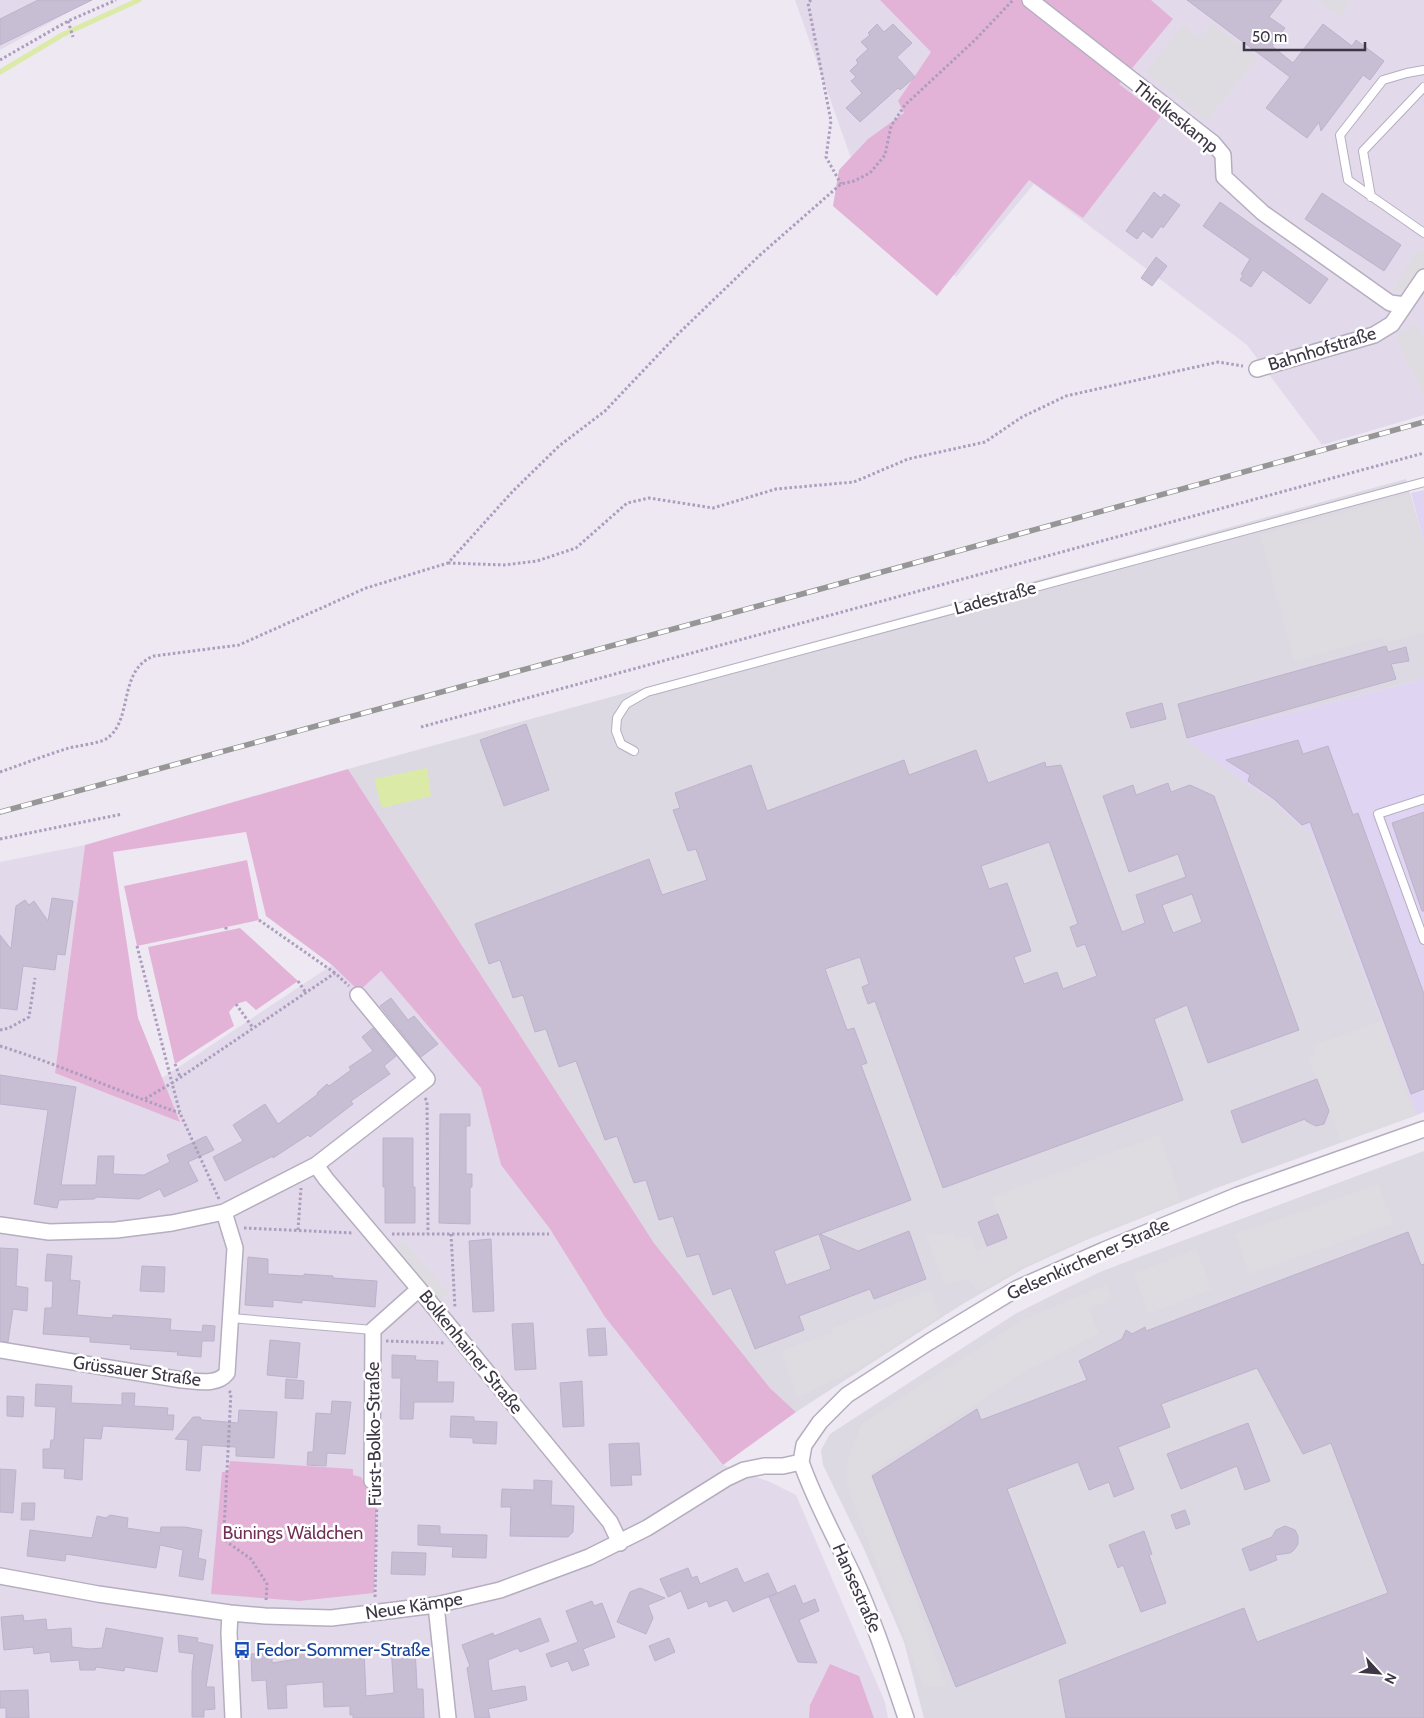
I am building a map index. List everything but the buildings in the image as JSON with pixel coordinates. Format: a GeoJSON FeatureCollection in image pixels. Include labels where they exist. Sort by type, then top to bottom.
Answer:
{"type":"FeatureCollection","features":[{"type":"Feature","properties":{"kind":"street","name":"Thielkeskamp"},"geometry":{"type":"LineString","coordinates":[[1030,0],[1213,143],[1223,155],[1224,177],[1262,213],[1390,303],[1405,305]]}},
{"type":"Feature","properties":{"kind":"street","name":"Bahnhofstraße"},"geometry":{"type":"LineString","coordinates":[[1257,369],[1374,335],[1392,324],[1424,277]]}},
{"type":"Feature","properties":{"kind":"street"},"geometry":{"type":"LineString","coordinates":[[0,1225],[49,1232],[116,1230],[172,1223],[224,1212],[316,1165],[428,1079],[358,995]]}},
{"type":"Feature","properties":{"kind":"street","name":"Gelsenkirchener Straße"},"geometry":{"type":"LineString","coordinates":[[801,1462],[804,1445],[820,1422],[847,1396],[929,1342],[1018,1288],[1104,1250],[1238,1195],[1424,1130]]}},
{"type":"Feature","properties":{"kind":"street","name":"Bolkenhainer Straße"},"geometry":{"type":"LineString","coordinates":[[316,1165],[610,1522],[620,1543]]}},
{"type":"Feature","properties":{"kind":"street","name":"Grüssauer Straße"},"geometry":{"type":"LineString","coordinates":[[0,1350],[182,1380],[213,1382],[222,1379],[227,1373],[235,1248],[224,1212]]}},
{"type":"Feature","properties":{"kind":"street"},"geometry":{"type":"LineString","coordinates":[[373,1330],[419,1289]]}},
{"type":"Feature","properties":{"kind":"street","name":"Fürst-Bolko-Straße"},"geometry":{"type":"LineString","coordinates":[[372,1480],[373,1330]]}},
{"type":"Feature","properties":{"kind":"street","name":"Neue Kämpe"},"geometry":{"type":"LineString","coordinates":[[0,1576],[98,1594],[230,1613],[331,1618],[436,1605],[500,1590],[557,1570],[620,1543],[727,1478],[744,1470],[801,1462]]}},
{"type":"Feature","properties":{"kind":"street","name":"Hansestraße"},"geometry":{"type":"LineString","coordinates":[[801,1462],[809,1485],[858,1587],[879,1639],[906,1718]]}},
{"type":"Feature","properties":{"kind":"street"},"geometry":{"type":"LineString","coordinates":[[436,1605],[448,1718]]}},
{"type":"Feature","properties":{"kind":"street"},"geometry":{"type":"LineString","coordinates":[[230,1613],[229,1642],[232,1718]]}},
{"type":"Feature","properties":{"kind":"lane"},"geometry":{"type":"LineString","coordinates":[[1424,70],[1383,80],[1340,135],[1348,180],[1424,233]]}},
{"type":"Feature","properties":{"kind":"lane"},"geometry":{"type":"LineString","coordinates":[[1370,197],[1362,151],[1424,87]]}},
{"type":"Feature","properties":{"kind":"lane","name":"Ladestraße"},"geometry":{"type":"LineString","coordinates":[[634,752],[621,744],[616,731],[617,718],[626,704],[647,692],[1424,482]]}},
{"type":"Feature","properties":{"kind":"lane"},"geometry":{"type":"LineString","coordinates":[[1424,799],[1378,814],[1424,940]]}},
{"type":"Feature","properties":{"kind":"lane"},"geometry":{"type":"LineString","coordinates":[[231,1318],[373,1330]]}},
{"type":"Feature","properties":{"kind":"path"},"geometry":{"type":"LineString","coordinates":[[0,60],[68,22],[116,0]]}},
{"type":"Feature","properties":{"kind":"path"},"geometry":{"type":"LineString","coordinates":[[448,563],[513,491],[559,446],[605,411],[698,315],[760,255],[841,184],[854,181],[870,173],[885,155],[892,126],[905,105],[975,40],[1013,0]]}},
{"type":"Feature","properties":{"kind":"path"},"geometry":{"type":"LineString","coordinates":[[809,2],[831,121],[826,157],[841,184]]}},
{"type":"Feature","properties":{"kind":"path"},"geometry":{"type":"LineString","coordinates":[[68,22],[73,37]]}},
{"type":"Feature","properties":{"kind":"path"},"geometry":{"type":"LineString","coordinates":[[0,772],[67,749],[106,739],[120,723],[134,674],[147,659],[154,656],[239,645],[366,588],[448,563],[504,565],[537,561],[576,548],[627,503],[650,498],[713,508],[776,489],[854,482],[908,460],[985,442],[1022,418],[1066,396],[1218,362],[1257,369]]}},
{"type":"Feature","properties":{"kind":"path"},"geometry":{"type":"LineString","coordinates":[[421,727],[1424,453]]}},
{"type":"Feature","properties":{"kind":"path"},"geometry":{"type":"LineString","coordinates":[[0,839],[122,814]]}},
{"type":"Feature","properties":{"kind":"path"},"geometry":{"type":"LineString","coordinates":[[259,920],[335,973],[358,995]]}},
{"type":"Feature","properties":{"kind":"path"},"geometry":{"type":"LineString","coordinates":[[137,946],[180,1112],[224,1212]]}},
{"type":"Feature","properties":{"kind":"path"},"geometry":{"type":"LineString","coordinates":[[142,1100],[172,1083],[335,973]]}},
{"type":"Feature","properties":{"kind":"path"},"geometry":{"type":"LineString","coordinates":[[0,1030],[9,1028],[29,1018],[35,978]]}},
{"type":"Feature","properties":{"kind":"path"},"geometry":{"type":"LineString","coordinates":[[298,981],[306,993]]}},
{"type":"Feature","properties":{"kind":"path"},"geometry":{"type":"LineString","coordinates":[[236,1004],[253,1028]]}},
{"type":"Feature","properties":{"kind":"path"},"geometry":{"type":"LineString","coordinates":[[0,1046],[34,1057],[142,1100],[180,1112]]}},
{"type":"Feature","properties":{"kind":"path"},"geometry":{"type":"LineString","coordinates":[[175,1064],[180,1077]]}},
{"type":"Feature","properties":{"kind":"path"},"geometry":{"type":"LineString","coordinates":[[418,1086],[427,1101],[428,1234]]}},
{"type":"Feature","properties":{"kind":"path"},"geometry":{"type":"LineString","coordinates":[[298,1230],[303,1172]]}},
{"type":"Feature","properties":{"kind":"path"},"geometry":{"type":"LineString","coordinates":[[451,1234],[455,1313]]}},
{"type":"Feature","properties":{"kind":"path"},"geometry":{"type":"LineString","coordinates":[[373,1330],[387,1341],[463,1343]]}},
{"type":"Feature","properties":{"kind":"path"},"geometry":{"type":"LineString","coordinates":[[222,1379],[230,1393],[224,1529],[227,1542],[251,1559],[267,1584],[266,1603]]}},
{"type":"Feature","properties":{"kind":"path","name":"Fürst-Bolko-Straße"},"geometry":{"type":"LineString","coordinates":[[372,1480],[375,1490],[377,1489],[375,1600]]}},
{"type":"Feature","properties":{"kind":"shaded area"},"geometry":{"type":"Polygon","coordinates":[[[0,0],[91,0],[0,50],[0,0]]]}},
{"type":"Feature","properties":{"kind":"shaded area"},"geometry":{"type":"Polygon","coordinates":[[[795,0],[1424,0],[1424,415],[1322,445],[1247,345],[1034,184],[956,277],[868,206],[795,0]]]}},
{"type":"Feature","properties":{"kind":"shaded area"},"geometry":{"type":"Polygon","coordinates":[[[1317,0],[1351,0],[1339,17],[1317,0]]]}},
{"type":"Feature","properties":{"kind":"shaded area"},"geometry":{"type":"Polygon","coordinates":[[[1212,23],[1257,58],[1207,121],[1145,72],[1183,25],[1200,38],[1212,23]]]}},
{"type":"Feature","properties":{"kind":"shaded area"},"geometry":{"type":"Polygon","coordinates":[[[1417,250],[1424,252],[1424,266],[1407,292],[1392,290],[1417,250]]]}},
{"type":"Feature","properties":{"kind":"shaded area"},"geometry":{"type":"Polygon","coordinates":[[[1416,324],[1424,337],[1424,396],[1395,336],[1416,324]]]}},
{"type":"Feature","properties":{"kind":"shaded area"},"geometry":{"type":"Polygon","coordinates":[[[1406,479],[1424,543],[1424,679],[1186,739],[1244,782],[1273,800],[1301,827],[1311,832],[1417,1115],[1214,1189],[1086,1240],[1025,1268],[961,1305],[796,1412],[770,1388],[654,1243],[348,769],[1406,479]]]}},
{"type":"Feature","properties":{"kind":"shaded area"},"geometry":{"type":"Polygon","coordinates":[[[1424,490],[1424,543],[1411,493],[1424,490]]]}},
{"type":"Feature","properties":{"kind":"shaded area"},"geometry":{"type":"Polygon","coordinates":[[[1409,494],[1424,547],[1424,632],[1384,643],[1382,637],[1294,661],[1260,535],[1409,494]]]}},
{"type":"Feature","properties":{"kind":"shaded area"},"geometry":{"type":"Polygon","coordinates":[[[1424,679],[1424,1112],[1417,1115],[1311,832],[1301,827],[1273,800],[1244,782],[1185,739],[1424,679]]]}},
{"type":"Feature","properties":{"kind":"shaded area"},"geometry":{"type":"Polygon","coordinates":[[[427,768],[431,796],[382,808],[374,779],[427,768]]]}},
{"type":"Feature","properties":{"kind":"shaded area"},"geometry":{"type":"Polygon","coordinates":[[[85,845],[55,1073],[179,1121],[162,1078],[332,965],[359,990],[381,971],[481,1088],[501,1165],[723,1465],[770,1482],[796,1495],[885,1702],[888,1718],[0,1718],[0,862],[85,845]]]}},
{"type":"Feature","properties":{"kind":"shaded area"},"geometry":{"type":"Polygon","coordinates":[[[1381,1021],[1415,1115],[1341,1142],[1308,1058],[1316,1055],[1313,1045],[1381,1021]]]}},
{"type":"Feature","properties":{"kind":"shaded area"},"geometry":{"type":"Polygon","coordinates":[[[1159,1135],[1178,1190],[1179,1201],[1054,1252],[1024,1266],[981,1291],[975,1288],[969,1279],[945,1285],[925,1233],[939,1235],[952,1232],[956,1240],[970,1235],[976,1252],[1008,1240],[992,1197],[1159,1135]]]}},
{"type":"Feature","properties":{"kind":"shaded area"},"geometry":{"type":"Polygon","coordinates":[[[1424,1151],[1424,1718],[924,1718],[904,1642],[864,1549],[823,1465],[821,1450],[830,1434],[1015,1314],[1100,1272],[1424,1151]]]}},
{"type":"Feature","properties":{"kind":"shaded area"},"geometry":{"type":"Polygon","coordinates":[[[1379,1184],[1393,1224],[1249,1274],[1235,1234],[1379,1184]]]}},
{"type":"Feature","properties":{"kind":"shaded area"},"geometry":{"type":"Polygon","coordinates":[[[403,1240],[449,1293],[438,1302],[392,1249],[403,1240]]]}},
{"type":"Feature","properties":{"kind":"shaded area"},"geometry":{"type":"Polygon","coordinates":[[[1196,1249],[1212,1289],[1149,1314],[1133,1274],[1196,1249]]]}},
{"type":"Feature","properties":{"kind":"shaded area"},"geometry":{"type":"Polygon","coordinates":[[[1106,1285],[1112,1299],[1089,1309],[1099,1333],[1027,1370],[871,1472],[946,1686],[924,1687],[847,1487],[847,1463],[855,1439],[863,1423],[1022,1320],[1106,1285]]]}},
{"type":"Feature","properties":{"kind":"shaded area"},"geometry":{"type":"Polygon","coordinates":[[[930,1290],[940,1316],[857,1369],[797,1398],[781,1351],[833,1332],[832,1328],[930,1290]]]}},
{"type":"Feature","properties":{"kind":"green space"},"geometry":{"type":"Polygon","coordinates":[[[880,0],[1151,0],[1173,19],[1119,84],[1161,116],[1083,218],[1029,180],[937,296],[833,206],[839,170],[868,139],[904,113],[898,101],[931,52],[880,0]]]}},
{"type":"Feature","properties":{"kind":"green space"},"geometry":{"type":"Polygon","coordinates":[[[348,769],[654,1243],[770,1388],[796,1412],[723,1465],[605,1317],[550,1229],[501,1165],[481,1088],[381,971],[359,991],[332,965],[266,916],[246,832],[113,852],[138,1018],[180,1122],[55,1073],[85,845],[348,769]]]}},
{"type":"Feature","properties":{"kind":"green space"},"geometry":{"type":"Polygon","coordinates":[[[247,860],[259,920],[137,946],[124,886],[247,860]]]}},
{"type":"Feature","properties":{"kind":"green space"},"geometry":{"type":"Polygon","coordinates":[[[240,928],[298,981],[256,1010],[246,1001],[236,1004],[229,1012],[234,1026],[175,1064],[148,947],[240,928]]]}},
{"type":"Feature","properties":{"kind":"green space","name":"Bünings Wäldchen"},"geometry":{"type":"Polygon","coordinates":[[[230,1461],[353,1469],[353,1475],[361,1477],[368,1489],[377,1489],[374,1593],[299,1601],[211,1594],[222,1472],[228,1472],[230,1461]]]}},
{"type":"Feature","properties":{"kind":"green space"},"geometry":{"type":"Polygon","coordinates":[[[830,1664],[859,1676],[874,1718],[809,1718],[810,1705],[830,1664]]]}},
{"type":"Feature","properties":{"kind":"waterway"},"geometry":{"type":"LineString","coordinates":[[0,72],[62,35],[139,0]]}},
{"type":"Feature","properties":{"kind":"railway"},"geometry":{"type":"LineString","coordinates":[[0,812],[824,588],[1424,422]]}},
{"type":"Feature","properties":{"kind":"place","name":"Fedor-Sommer-Straße"},"geometry":{"type":"Point","coordinates":[242,1650]}}]}
